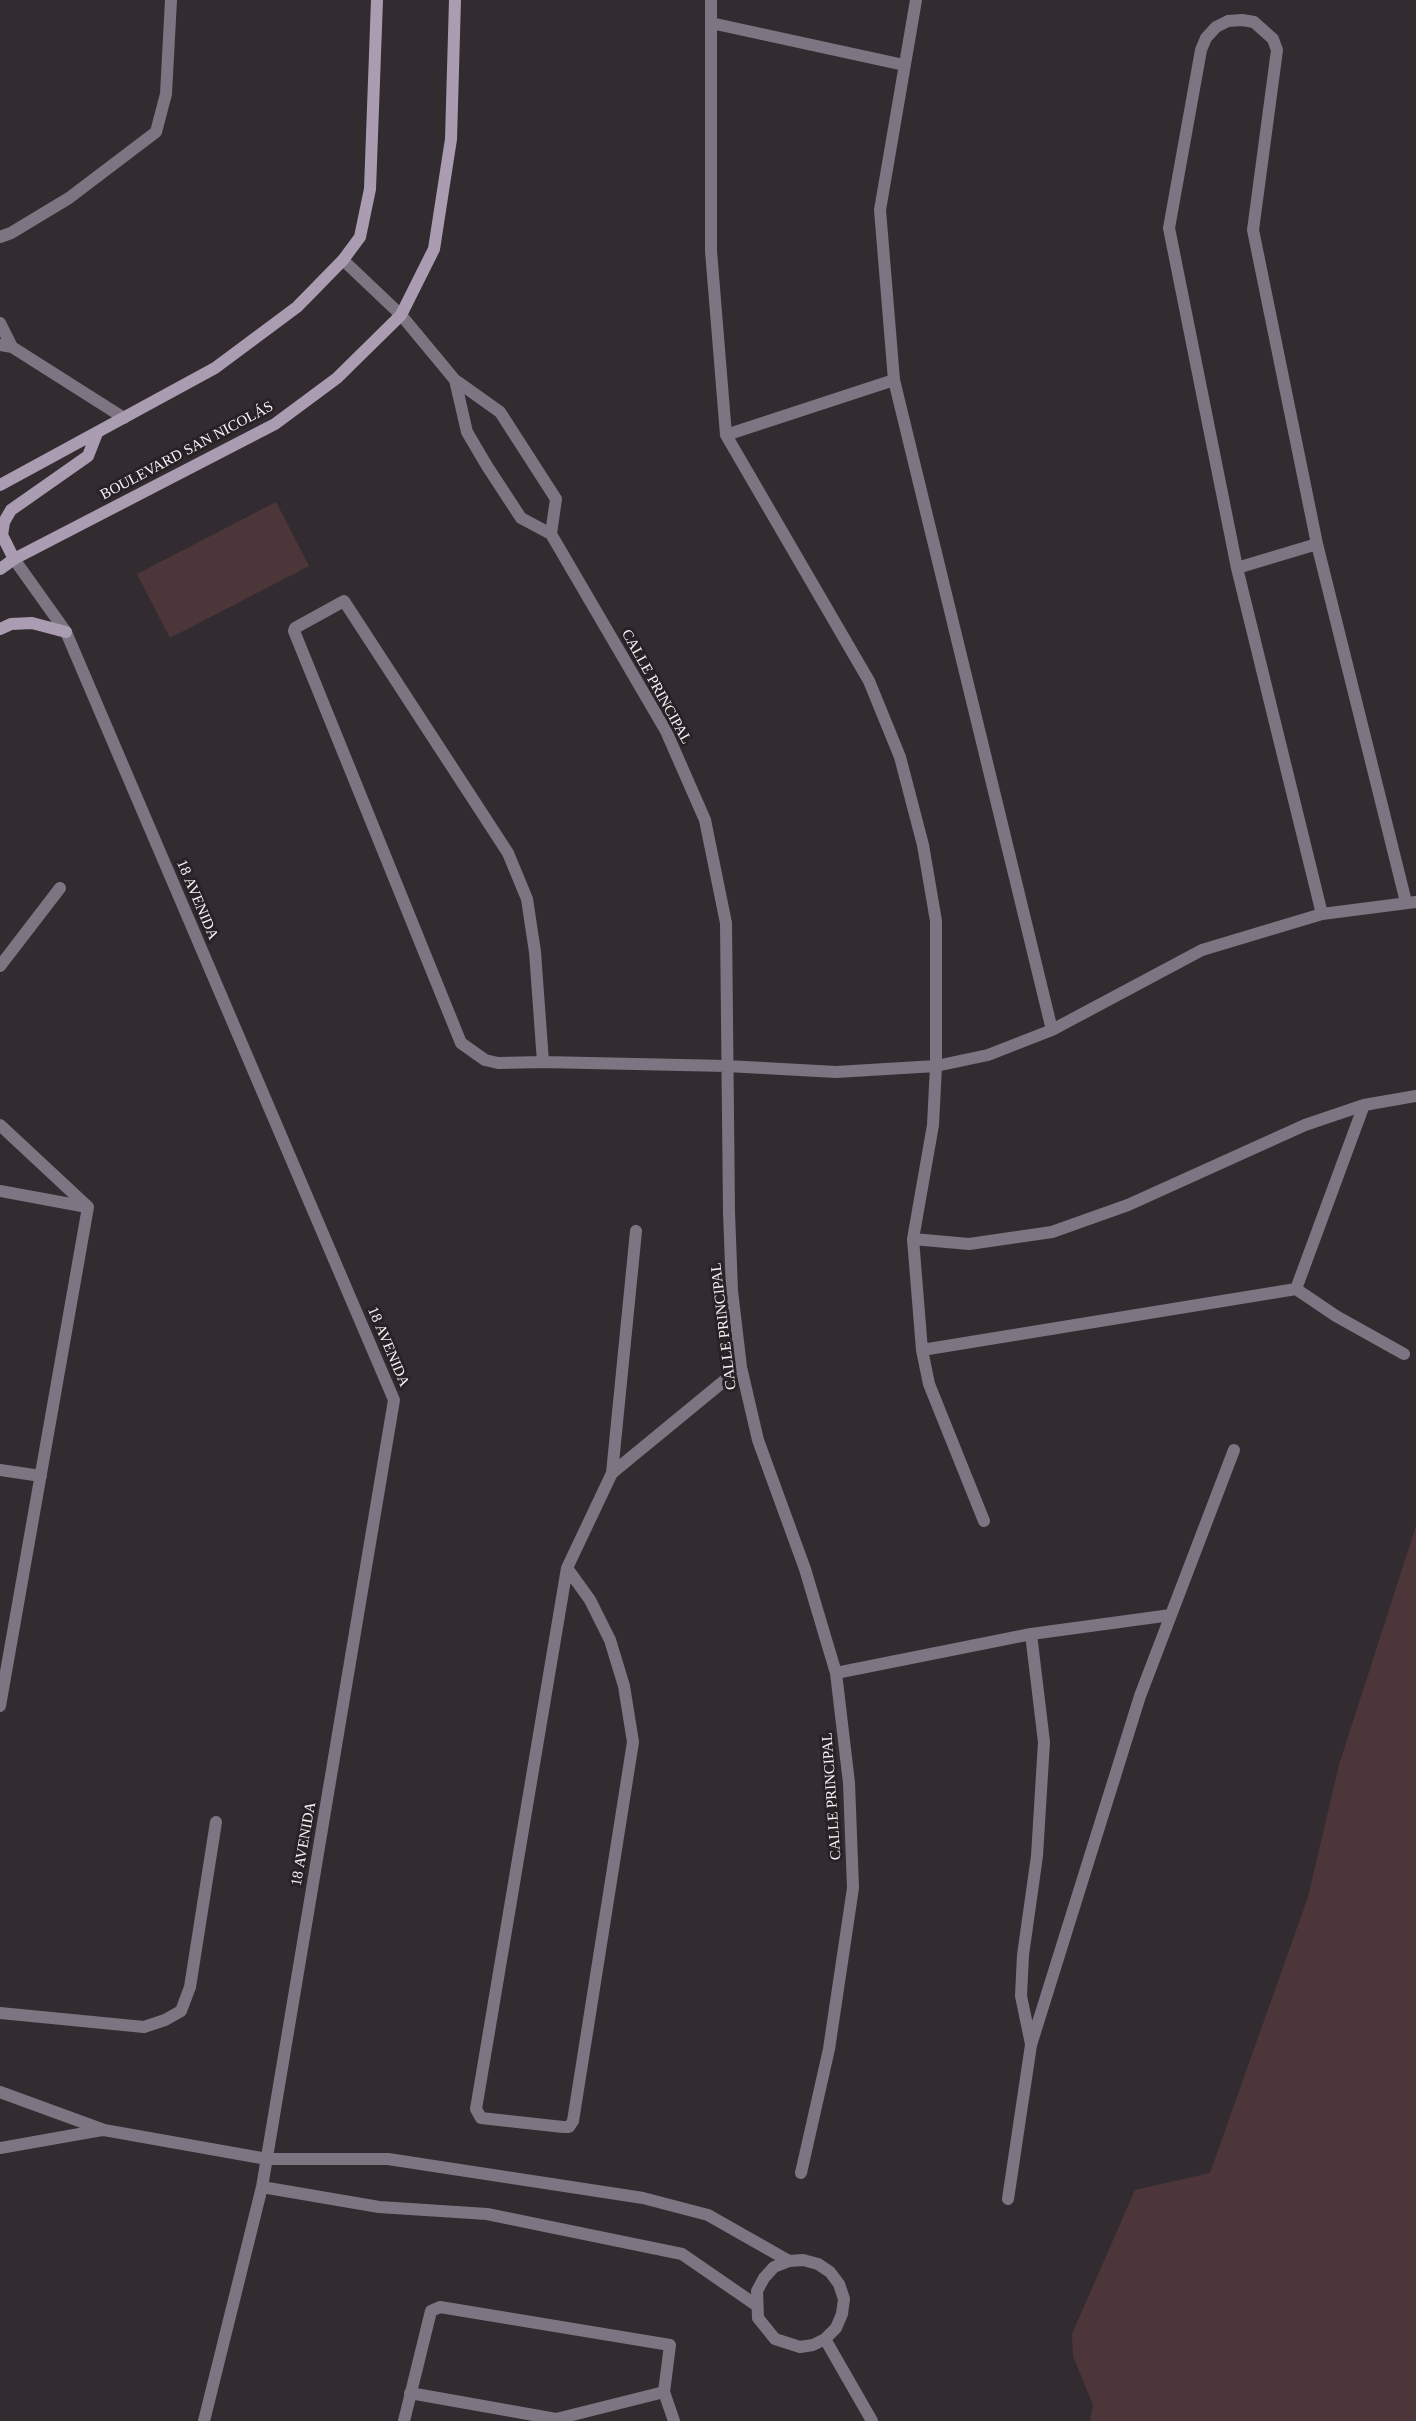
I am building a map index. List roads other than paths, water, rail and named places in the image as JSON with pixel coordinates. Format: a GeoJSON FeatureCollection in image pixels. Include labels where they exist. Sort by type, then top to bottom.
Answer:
{"type":"FeatureCollection","features":[{"type":"Feature","properties":{"kind":"main road"},"geometry":{"type":"LineString","coordinates":[[0,485],[215,368],[297,307],[343,260],[360,237],[370,189],[377,0]]}},
{"type":"Feature","properties":{"kind":"main road","name":"BOULEVARD SAN NICOLÁS"},"geometry":{"type":"LineString","coordinates":[[0,569],[14,559],[275,424],[337,378],[401,315],[434,249],[450,139],[455,0]]}},
{"type":"Feature","properties":{"kind":"main road"},"geometry":{"type":"LineString","coordinates":[[14,559],[2,535],[4,522],[10,510],[88,456],[98,433]]}},
{"type":"Feature","properties":{"kind":"main road"},"geometry":{"type":"LineString","coordinates":[[0,629],[11,624],[32,623],[66,632]]}},
{"type":"Feature","properties":{"kind":"street"},"geometry":{"type":"LineString","coordinates":[[0,237],[11,233],[69,198],[156,132],[166,94],[171,0]]}},
{"type":"Feature","properties":{"kind":"street"},"geometry":{"type":"LineString","coordinates":[[711,0],[711,251],[726,435],[869,681],[900,757],[923,845],[936,921],[936,1066],[933,1125],[913,1239],[922,1350],[929,1384],[984,1521]]}},
{"type":"Feature","properties":{"kind":"street"},"geometry":{"type":"LineString","coordinates":[[916,0],[880,210],[894,380],[1052,1030]]}},
{"type":"Feature","properties":{"kind":"street"},"geometry":{"type":"LineString","coordinates":[[543,1062],[535,952],[527,899],[508,853],[344,601],[295,628],[294,631],[461,1043],[485,1060],[498,1063],[727,1066],[836,1072],[936,1066],[988,1055],[1052,1030],[1202,950],[1322,914],[1411,902],[1317,544],[1253,230],[1277,50],[1272,39],[1254,22],[1228,21],[1216,27],[1206,38],[1201,50],[1169,228],[1237,568],[1322,914]]}},
{"type":"Feature","properties":{"kind":"street"},"geometry":{"type":"LineString","coordinates":[[711,23],[904,65]]}},
{"type":"Feature","properties":{"kind":"street"},"geometry":{"type":"LineString","coordinates":[[343,260],[401,315],[455,380],[500,412],[556,499],[551,534],[521,518],[487,466],[467,432],[455,380]]}},
{"type":"Feature","properties":{"kind":"street"},"geometry":{"type":"LineString","coordinates":[[0,323],[6,346],[124,418]]}},
{"type":"Feature","properties":{"kind":"street"},"geometry":{"type":"LineString","coordinates":[[726,435],[894,380]]}},
{"type":"Feature","properties":{"kind":"street","name":"CALLE PRINCIPAL"},"geometry":{"type":"LineString","coordinates":[[551,534],[666,732],[705,820],[726,923],[732,1291],[741,1367],[758,1440],[805,1569],[836,1673],[849,1783],[853,1888],[829,2049],[801,2173]]}},
{"type":"Feature","properties":{"kind":"street"},"geometry":{"type":"LineString","coordinates":[[1237,568],[1317,544]]}},
{"type":"Feature","properties":{"kind":"street","name":"18 AVENIDA"},"geometry":{"type":"LineString","coordinates":[[14,559],[66,632],[394,1400],[262,2187],[204,2421]]}},
{"type":"Feature","properties":{"kind":"street"},"geometry":{"type":"LineString","coordinates":[[0,966],[60,888]]}},
{"type":"Feature","properties":{"kind":"street"},"geometry":{"type":"LineString","coordinates":[[913,1239],[969,1244],[1052,1232],[1128,1205],[1305,1125],[1364,1105],[1416,1096]]}},
{"type":"Feature","properties":{"kind":"street"},"geometry":{"type":"LineString","coordinates":[[1296,1289],[1364,1105]]}},
{"type":"Feature","properties":{"kind":"street"},"geometry":{"type":"LineString","coordinates":[[0,1125],[88,1207]]}},
{"type":"Feature","properties":{"kind":"street"},"geometry":{"type":"LineString","coordinates":[[0,1191],[88,1207]]}},
{"type":"Feature","properties":{"kind":"street"},"geometry":{"type":"LineString","coordinates":[[0,1706],[88,1207]]}},
{"type":"Feature","properties":{"kind":"street"},"geometry":{"type":"LineString","coordinates":[[567,1568],[590,1600],[610,1640],[624,1686],[633,1742],[573,2121],[569,2127],[563,2127],[481,2118],[476,2109],[567,1568],[612,1473],[636,1231]]}},
{"type":"Feature","properties":{"kind":"street"},"geometry":{"type":"LineString","coordinates":[[922,1350],[1296,1289],[1336,1316],[1404,1354]]}},
{"type":"Feature","properties":{"kind":"street"},"geometry":{"type":"LineString","coordinates":[[612,1473],[741,1367]]}},
{"type":"Feature","properties":{"kind":"street"},"geometry":{"type":"LineString","coordinates":[[1008,2199],[1031,2045],[1140,1696],[1234,1450]]}},
{"type":"Feature","properties":{"kind":"street"},"geometry":{"type":"LineString","coordinates":[[0,1470],[41,1476]]}},
{"type":"Feature","properties":{"kind":"street"},"geometry":{"type":"LineString","coordinates":[[836,1673],[1031,1634],[1171,1615]]}},
{"type":"Feature","properties":{"kind":"street"},"geometry":{"type":"LineString","coordinates":[[1031,1634],[1044,1742],[1037,1856],[1023,1955],[1021,1996],[1031,2045]]}},
{"type":"Feature","properties":{"kind":"street"},"geometry":{"type":"LineString","coordinates":[[0,2013],[144,2027],[165,2020],[181,2011],[190,1987],[216,1822]]}},
{"type":"Feature","properties":{"kind":"street"},"geometry":{"type":"LineString","coordinates":[[0,2092],[104,2130],[267,2159],[388,2159],[643,2198],[708,2215],[789,2261]]}},
{"type":"Feature","properties":{"kind":"street"},"geometry":{"type":"LineString","coordinates":[[0,2148],[104,2130]]}},
{"type":"Feature","properties":{"kind":"street"},"geometry":{"type":"LineString","coordinates":[[262,2187],[378,2207],[488,2214],[682,2254],[756,2305]]}},
{"type":"Feature","properties":{"kind":"street"},"geometry":{"type":"LineString","coordinates":[[803,2260],[818,2264],[830,2272],[839,2284],[844,2299],[842,2314],[836,2328],[825,2339],[813,2345],[800,2347],[775,2339],[758,2318],[757,2291],[764,2278],[774,2267],[789,2261],[803,2260]]}},
{"type":"Feature","properties":{"kind":"street"},"geometry":{"type":"LineString","coordinates":[[404,2421],[431,2311],[440,2307],[670,2345],[664,2392],[674,2421]]}},
{"type":"Feature","properties":{"kind":"street"},"geometry":{"type":"LineString","coordinates":[[825,2339],[872,2421]]}},
{"type":"Feature","properties":{"kind":"street"},"geometry":{"type":"LineString","coordinates":[[410,2393],[556,2419],[664,2392]]}}]}
